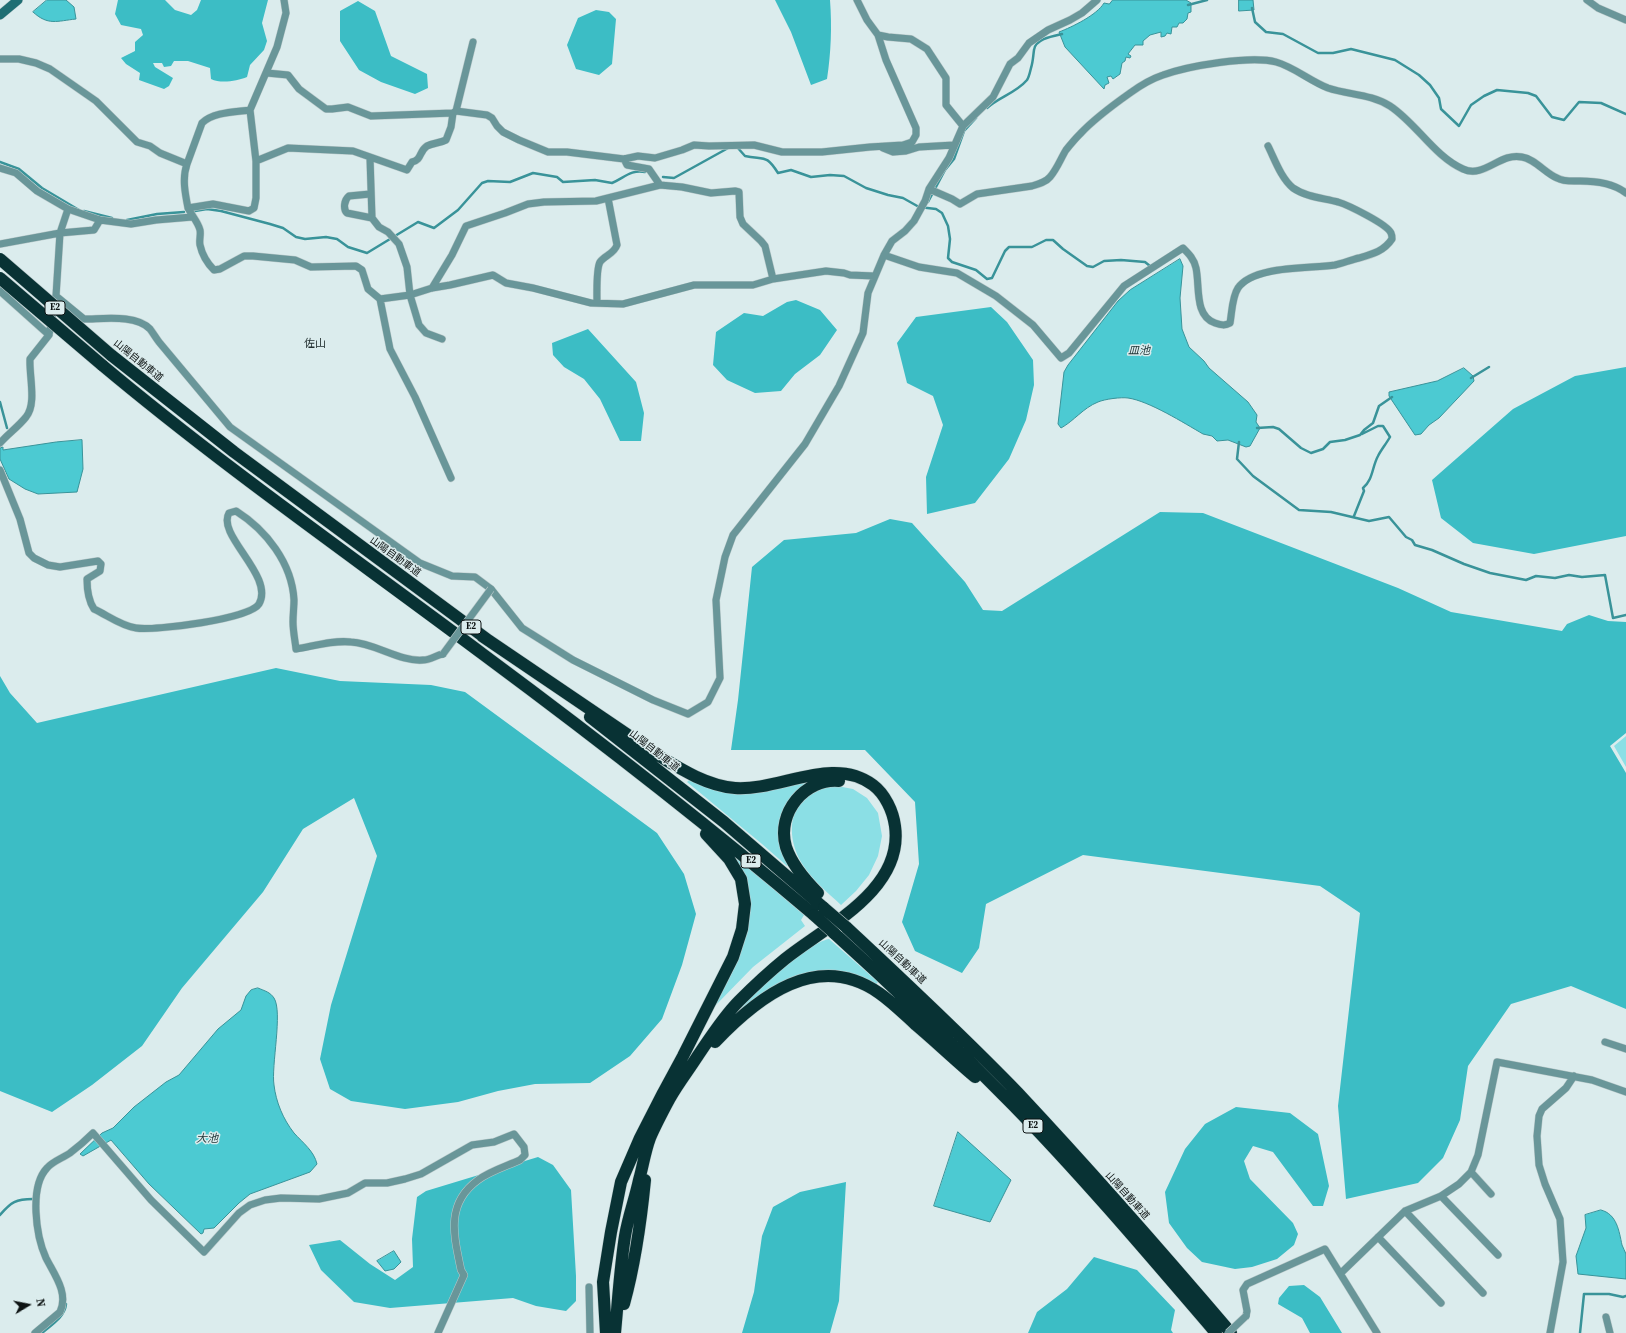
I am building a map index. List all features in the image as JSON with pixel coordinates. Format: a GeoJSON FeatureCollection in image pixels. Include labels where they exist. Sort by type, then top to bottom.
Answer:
{"type":"FeatureCollection","features":[{"type":"Feature","properties":{"kind":"highway","name":"山陽自動車道"},"geometry":{"type":"LineString","coordinates":[[0,259],[111,355],[234,452],[482,636],[684,789],[827,906],[846,927],[910,986],[1017,1093],[1163,1252],[1231,1333]]}},
{"type":"Feature","properties":{"kind":"highway","name":"E2"},"geometry":{"type":"LineString","coordinates":[[0,278],[102,365],[228,465],[485,655],[686,810],[814,915],[956,1048],[1045,1139],[1216,1333]]}},
{"type":"Feature","properties":{"kind":"highway"},"geometry":{"type":"LineString","coordinates":[[482,636],[659,756],[682,770],[711,783],[733,788],[751,789],[819,774],[837,772],[863,779],[873,785],[882,794],[894,819],[896,833],[895,844],[889,866],[879,882],[864,900],[786,959],[737,1003],[690,1067],[645,1139],[626,1235],[616,1333]]}},
{"type":"Feature","properties":{"kind":"highway"},"geometry":{"type":"LineString","coordinates":[[683,1056],[731,1000],[758,973],[792,945],[845,907],[872,880],[880,867],[885,854],[888,830],[882,808],[875,797],[866,790],[850,783],[833,780],[821,782],[812,786],[796,799],[786,822],[784,833],[786,847],[799,870],[827,906]]}},
{"type":"Feature","properties":{"kind":"highway"},"geometry":{"type":"LineString","coordinates":[[607,1333],[607,1284],[616,1233],[645,1139],[663,1093],[733,957],[742,928],[745,904],[741,879],[729,859],[716,843],[696,825],[686,810]]}},
{"type":"Feature","properties":{"kind":"highway"},"geometry":{"type":"LineString","coordinates":[[690,1067],[734,1022],[773,992],[798,980],[815,976],[833,976],[850,979],[878,993],[1045,1139]]}},
{"type":"Feature","properties":{"kind":"main road"},"geometry":{"type":"LineString","coordinates":[[0,15],[18,0]]}},
{"type":"Feature","properties":{"kind":"street"},"geometry":{"type":"LineString","coordinates":[[188,208],[212,204],[249,211],[254,208],[256,198],[256,161],[250,110],[277,47],[286,13],[284,0]]}},
{"type":"Feature","properties":{"kind":"street"},"geometry":{"type":"LineString","coordinates":[[267,73],[288,75],[300,89],[326,109],[348,107],[371,116],[454,112],[487,115],[492,118],[503,132],[548,152],[567,152],[624,159],[638,156],[655,158],[694,145],[754,145],[782,152],[822,152],[870,146],[881,147],[903,145],[912,142],[916,135],[916,128],[886,60],[878,35],[867,20],[857,0]]}},
{"type":"Feature","properties":{"kind":"street"},"geometry":{"type":"LineString","coordinates":[[56,296],[84,319],[124,318],[141,323],[149,328],[230,427],[420,563],[452,576],[475,577],[491,589],[522,628],[573,660],[653,700],[688,714],[708,702],[720,678],[716,600],[725,557],[734,536],[805,444],[839,386],[863,333],[868,293],[874,276],[892,241],[906,231],[914,221],[949,158],[963,126],[993,97],[1010,64],[1018,58],[1029,44],[1048,30],[1082,13],[1097,0]]}},
{"type":"Feature","properties":{"kind":"street"},"geometry":{"type":"LineString","coordinates":[[1587,0],[1598,8],[1626,20]]}},
{"type":"Feature","properties":{"kind":"street"},"geometry":{"type":"LineString","coordinates":[[878,35],[911,39],[927,48],[946,78],[946,105],[963,126]]}},
{"type":"Feature","properties":{"kind":"street"},"geometry":{"type":"LineString","coordinates":[[256,161],[288,148],[353,151],[407,170],[412,162],[421,157],[422,151],[428,146],[446,140],[451,127],[473,42]]}},
{"type":"Feature","properties":{"kind":"street"},"geometry":{"type":"LineString","coordinates":[[0,59],[19,59],[36,63],[50,69],[96,101],[137,142],[150,146],[187,164]]}},
{"type":"Feature","properties":{"kind":"street"},"geometry":{"type":"LineString","coordinates":[[932,190],[960,204],[977,194],[1025,188],[1040,184],[1050,177],[1067,148],[1080,134],[1109,109],[1144,83],[1182,69],[1247,59],[1274,61],[1328,88],[1381,100],[1401,114],[1441,153],[1463,169],[1480,171],[1504,158],[1521,156],[1556,178],[1566,181],[1600,182],[1613,185],[1626,193]]}},
{"type":"Feature","properties":{"kind":"street"},"geometry":{"type":"LineString","coordinates":[[250,110],[221,114],[207,118],[202,123],[184,172],[185,194],[188,208],[200,229],[200,246],[207,262],[214,270],[220,269],[244,256],[253,256],[295,260],[311,267],[356,266],[362,270],[368,289],[380,299],[390,349],[415,397],[451,478]]}},
{"type":"Feature","properties":{"kind":"street"},"geometry":{"type":"LineString","coordinates":[[881,147],[893,152],[906,151],[919,147],[954,145]]}},
{"type":"Feature","properties":{"kind":"street"},"geometry":{"type":"LineString","coordinates":[[884,255],[919,267],[957,273],[996,296],[1033,324],[1061,358],[1069,353],[1124,286],[1183,248],[1192,257],[1196,267],[1201,307],[1204,315],[1214,323],[1225,326],[1230,323],[1235,294],[1245,281],[1263,273],[1296,268],[1335,265],[1373,254],[1388,246],[1392,239],[1391,233],[1385,226],[1374,219],[1339,203],[1305,194],[1295,189],[1288,183],[1268,146]]}},
{"type":"Feature","properties":{"kind":"street"},"geometry":{"type":"LineString","coordinates":[[370,158],[372,218],[379,227],[388,232],[400,244],[407,268],[410,295],[419,325],[426,333],[442,339]]}},
{"type":"Feature","properties":{"kind":"street"},"geometry":{"type":"LineString","coordinates":[[624,159],[627,165],[649,169],[660,185]]}},
{"type":"Feature","properties":{"kind":"street"},"geometry":{"type":"LineString","coordinates":[[0,168],[16,173],[37,190],[68,209],[100,220],[131,224],[192,217]]}},
{"type":"Feature","properties":{"kind":"street"},"geometry":{"type":"LineString","coordinates":[[432,288],[452,255],[466,226],[505,214],[528,204],[544,202],[596,201],[660,185],[682,186],[711,194],[735,191],[739,192],[740,217],[744,224],[761,240],[765,246],[773,279]]}},
{"type":"Feature","properties":{"kind":"street"},"geometry":{"type":"LineString","coordinates":[[370,194],[349,196],[345,202],[345,211],[347,213],[372,218]]}},
{"type":"Feature","properties":{"kind":"street"},"geometry":{"type":"LineString","coordinates":[[597,303],[597,270],[600,262],[613,252],[617,245],[608,198]]}},
{"type":"Feature","properties":{"kind":"street"},"geometry":{"type":"LineString","coordinates":[[0,444],[10,431],[27,417],[32,406],[30,360],[49,335],[56,296],[60,233],[68,209]]}},
{"type":"Feature","properties":{"kind":"street"},"geometry":{"type":"LineString","coordinates":[[0,244],[60,233],[94,230],[100,220]]}},
{"type":"Feature","properties":{"kind":"street"},"geometry":{"type":"LineString","coordinates":[[380,299],[410,295],[432,288],[493,275],[506,283],[597,303],[623,304],[694,285],[753,285],[773,279],[826,271],[850,275],[874,276]]}},
{"type":"Feature","properties":{"kind":"street"},"geometry":{"type":"LineString","coordinates":[[0,291],[49,335]]}},
{"type":"Feature","properties":{"kind":"street"},"geometry":{"type":"LineString","coordinates":[[0,470],[20,520],[29,553],[39,562],[60,567],[98,561],[101,564],[100,571],[87,579],[90,603],[94,609],[134,628],[154,629],[185,625],[244,614],[259,605],[262,596],[260,579],[238,546],[228,526],[227,517],[229,513],[236,511],[267,536],[290,576],[294,600],[293,623],[296,649],[333,642],[351,642],[373,646],[404,657],[422,660],[431,659],[436,655],[443,654],[491,589]]}},
{"type":"Feature","properties":{"kind":"street"},"geometry":{"type":"LineString","coordinates":[[1605,1042],[1626,1049]]}},
{"type":"Feature","properties":{"kind":"street"},"geometry":{"type":"LineString","coordinates":[[1341,1273],[1404,1211],[1440,1196],[1459,1184],[1471,1172],[1478,1155],[1497,1062],[1592,1080],[1626,1092]]}},
{"type":"Feature","properties":{"kind":"street"},"geometry":{"type":"LineString","coordinates":[[1550,1333],[1563,1262],[1560,1220],[1539,1165],[1537,1136],[1539,1116],[1542,1109],[1566,1088],[1574,1076]]}},
{"type":"Feature","properties":{"kind":"street"},"geometry":{"type":"LineString","coordinates":[[35,1333],[60,1312],[63,1299],[57,1276],[46,1257],[39,1231],[36,1212],[36,1196],[39,1180],[47,1167],[70,1153],[93,1133],[151,1200],[204,1252],[239,1213],[250,1205],[265,1200],[281,1198],[319,1200],[348,1193],[364,1183],[387,1183],[405,1179],[421,1174],[472,1145],[494,1142],[514,1134],[524,1148],[525,1155],[520,1160],[479,1180],[462,1195],[455,1213],[454,1232],[461,1270],[464,1275],[438,1333]]}},
{"type":"Feature","properties":{"kind":"street"},"geometry":{"type":"LineString","coordinates":[[1471,1172],[1491,1194]]}},
{"type":"Feature","properties":{"kind":"street"},"geometry":{"type":"LineString","coordinates":[[1440,1196],[1498,1255]]}},
{"type":"Feature","properties":{"kind":"street"},"geometry":{"type":"LineString","coordinates":[[1404,1211],[1483,1293]]}},
{"type":"Feature","properties":{"kind":"street"},"geometry":{"type":"LineString","coordinates":[[1378,1237],[1441,1303]]}},
{"type":"Feature","properties":{"kind":"street"},"geometry":{"type":"LineString","coordinates":[[1228,1333],[1246,1316],[1247,1311],[1243,1290],[1247,1284],[1325,1249],[1377,1333]]}},
{"type":"Feature","properties":{"kind":"street"},"geometry":{"type":"LineString","coordinates":[[589,1287],[590,1333]]}},
{"type":"Feature","properties":{"kind":"street"},"geometry":{"type":"LineString","coordinates":[[1606,1317],[1610,1333]]}},
{"type":"Feature","properties":{"kind":"shaded area"},"geometry":{"type":"Polygon","coordinates":[[[118,0],[165,0],[175,10],[191,15],[197,10],[201,0],[268,0],[262,23],[267,41],[264,50],[250,65],[247,77],[234,81],[215,81],[211,79],[210,68],[188,61],[174,61],[171,66],[164,67],[162,63],[153,63],[155,67],[173,78],[169,86],[164,89],[139,80],[140,73],[126,64],[121,58],[135,51],[135,42],[143,35],[141,29],[121,25],[115,14],[118,0]]]}},
{"type":"Feature","properties":{"kind":"shaded area"},"geometry":{"type":"Polygon","coordinates":[[[775,0],[830,0],[831,40],[827,79],[811,85],[791,32],[775,0]]]}},
{"type":"Feature","properties":{"kind":"shaded area"},"geometry":{"type":"Polygon","coordinates":[[[358,1],[375,11],[391,56],[427,74],[428,88],[415,94],[381,82],[359,70],[340,41],[340,11],[358,1]]]}},
{"type":"Feature","properties":{"kind":"shaded area"},"geometry":{"type":"Polygon","coordinates":[[[596,10],[609,12],[616,19],[612,64],[599,75],[576,69],[567,45],[578,18],[596,10]]]}},
{"type":"Feature","properties":{"kind":"shaded area"},"geometry":{"type":"Polygon","coordinates":[[[796,300],[820,310],[837,330],[820,355],[795,374],[781,391],[755,393],[727,380],[713,365],[716,332],[744,313],[763,316],[787,302],[796,300]]]}},
{"type":"Feature","properties":{"kind":"shaded area"},"geometry":{"type":"Polygon","coordinates":[[[991,307],[1007,322],[1033,360],[1034,385],[1026,420],[1009,459],[975,503],[927,514],[926,477],[943,425],[933,396],[907,383],[897,343],[916,317],[991,307]]]}},
{"type":"Feature","properties":{"kind":"shaded area"},"geometry":{"type":"Polygon","coordinates":[[[588,329],[636,382],[644,413],[641,441],[620,441],[600,399],[584,379],[564,367],[553,355],[552,343],[588,329]]]}},
{"type":"Feature","properties":{"kind":"shaded area"},"geometry":{"type":"Polygon","coordinates":[[[1626,367],[1626,536],[1534,554],[1473,543],[1441,518],[1432,480],[1513,409],[1575,376],[1626,367]]]}},
{"type":"Feature","properties":{"kind":"shaded area"},"geometry":{"type":"Polygon","coordinates":[[[1160,512],[1203,513],[1398,588],[1451,612],[1562,631],[1567,624],[1589,615],[1608,621],[1626,622],[1626,733],[1610,746],[1626,773],[1626,1009],[1571,986],[1511,1004],[1468,1066],[1460,1120],[1443,1158],[1418,1183],[1346,1199],[1338,1106],[1360,913],[1320,886],[1083,855],[986,904],[979,948],[962,973],[915,951],[902,922],[919,864],[915,802],[865,750],[731,750],[738,700],[752,567],[784,540],[856,533],[890,519],[912,523],[965,582],[983,610],[1002,611],[1160,512]]]}},
{"type":"Feature","properties":{"kind":"shaded area"},"geometry":{"type":"Polygon","coordinates":[[[276,668],[340,681],[431,685],[465,692],[657,833],[684,874],[696,914],[682,965],[662,1019],[630,1056],[590,1083],[535,1084],[498,1091],[458,1102],[405,1109],[351,1101],[330,1089],[320,1059],[331,1005],[377,856],[354,798],[303,829],[263,892],[182,988],[142,1046],[92,1085],[52,1112],[0,1091],[0,676],[10,693],[37,723],[276,668]]]}},
{"type":"Feature","properties":{"kind":"shaded area"},"geometry":{"type":"Polygon","coordinates":[[[1626,736],[1626,767],[1614,746],[1626,736]]]}},
{"type":"Feature","properties":{"kind":"shaded area"},"geometry":{"type":"Polygon","coordinates":[[[690,779],[708,787],[806,780],[808,784],[788,803],[789,864],[787,866],[687,782],[690,779]]]}},
{"type":"Feature","properties":{"kind":"shaded area"},"geometry":{"type":"Polygon","coordinates":[[[837,786],[853,789],[867,798],[878,813],[882,836],[878,856],[869,875],[856,891],[841,905],[820,885],[801,862],[794,847],[792,830],[794,813],[806,796],[814,791],[837,786]]]}},
{"type":"Feature","properties":{"kind":"shaded area"},"geometry":{"type":"Polygon","coordinates":[[[735,856],[804,915],[801,920],[805,926],[753,967],[714,1007],[747,930],[735,856]]]}},
{"type":"Feature","properties":{"kind":"shaded area"},"geometry":{"type":"Polygon","coordinates":[[[829,939],[878,982],[874,987],[832,971],[733,1017],[764,984],[792,960],[818,943],[829,939]]]}},
{"type":"Feature","properties":{"kind":"shaded area"},"geometry":{"type":"Polygon","coordinates":[[[1236,1107],[1290,1113],[1318,1134],[1329,1186],[1323,1206],[1313,1206],[1273,1152],[1253,1146],[1244,1161],[1250,1179],[1293,1223],[1298,1234],[1294,1245],[1277,1259],[1252,1267],[1235,1269],[1202,1262],[1187,1248],[1169,1223],[1165,1192],[1185,1149],[1205,1124],[1236,1107]]]}},
{"type":"Feature","properties":{"kind":"shaded area"},"geometry":{"type":"Polygon","coordinates":[[[538,1157],[553,1165],[571,1190],[576,1301],[566,1311],[536,1306],[513,1298],[390,1308],[354,1302],[321,1270],[309,1245],[340,1240],[370,1264],[395,1280],[413,1267],[412,1239],[417,1197],[426,1191],[538,1157]]]}},
{"type":"Feature","properties":{"kind":"shaded area"},"geometry":{"type":"Polygon","coordinates":[[[846,1182],[839,1301],[830,1333],[742,1333],[754,1292],[762,1236],[773,1207],[800,1192],[846,1182]]]}},
{"type":"Feature","properties":{"kind":"shaded area"},"geometry":{"type":"Polygon","coordinates":[[[1094,1257],[1137,1270],[1175,1310],[1171,1330],[1173,1333],[1028,1333],[1037,1312],[1067,1289],[1094,1257]]]}},
{"type":"Feature","properties":{"kind":"shaded area"},"geometry":{"type":"Polygon","coordinates":[[[1304,1285],[1320,1297],[1342,1333],[1310,1333],[1302,1318],[1278,1304],[1279,1298],[1289,1286],[1304,1285]]]}},
{"type":"Feature","properties":{"kind":"water"},"geometry":{"type":"Polygon","coordinates":[[[47,0],[66,0],[74,7],[76,19],[53,22],[43,19],[33,12],[47,0]]]}},
{"type":"Feature","properties":{"kind":"water"},"geometry":{"type":"Polygon","coordinates":[[[1113,0],[1186,0],[1191,3],[1191,12],[1188,13],[1187,19],[1183,23],[1179,23],[1177,27],[1172,27],[1171,34],[1167,33],[1165,36],[1161,37],[1161,32],[1150,35],[1143,41],[1143,45],[1135,45],[1128,54],[1131,56],[1130,58],[1126,57],[1125,61],[1122,63],[1120,74],[1113,79],[1111,76],[1107,77],[1109,83],[1105,85],[1104,89],[1065,47],[1059,32],[1084,20],[1096,12],[1104,3],[1109,4],[1113,0]]]}},
{"type":"Feature","properties":{"kind":"water"},"geometry":{"type":"Polygon","coordinates":[[[1239,0],[1253,0],[1254,10],[1239,11],[1239,0]]]}},
{"type":"Feature","properties":{"kind":"water","name":"皿池"},"geometry":{"type":"Polygon","coordinates":[[[1180,259],[1183,266],[1180,298],[1182,329],[1189,347],[1204,361],[1209,368],[1248,402],[1257,415],[1256,422],[1260,428],[1250,446],[1246,447],[1228,440],[1217,441],[1212,436],[1203,434],[1146,403],[1128,398],[1113,398],[1098,402],[1061,428],[1058,424],[1064,372],[1068,365],[1118,301],[1130,290],[1180,259]]]}},
{"type":"Feature","properties":{"kind":"water"},"geometry":{"type":"Polygon","coordinates":[[[1464,368],[1473,376],[1474,381],[1439,418],[1429,425],[1421,434],[1415,435],[1389,396],[1389,392],[1437,381],[1464,368]]]}},
{"type":"Feature","properties":{"kind":"water"},"geometry":{"type":"Polygon","coordinates":[[[82,440],[83,469],[77,492],[38,494],[25,489],[9,479],[0,459],[0,448],[3,447],[3,450],[56,442],[82,440]]]}},
{"type":"Feature","properties":{"kind":"water","name":"大池"},"geometry":{"type":"Polygon","coordinates":[[[258,988],[271,994],[276,1005],[277,1027],[274,1085],[278,1104],[290,1128],[311,1151],[317,1164],[310,1172],[250,1194],[214,1228],[204,1229],[203,1233],[201,1234],[149,1184],[111,1140],[83,1156],[80,1154],[102,1133],[113,1128],[134,1107],[166,1082],[179,1075],[218,1029],[241,1010],[246,996],[251,990],[258,988]]]}},
{"type":"Feature","properties":{"kind":"water"},"geometry":{"type":"Polygon","coordinates":[[[958,1132],[1011,1180],[990,1222],[934,1206],[958,1132]]]}},
{"type":"Feature","properties":{"kind":"water"},"geometry":{"type":"Polygon","coordinates":[[[1601,1210],[1611,1215],[1618,1229],[1626,1254],[1626,1279],[1578,1274],[1576,1256],[1586,1228],[1585,1215],[1601,1210]]]}},
{"type":"Feature","properties":{"kind":"water"},"geometry":{"type":"Polygon","coordinates":[[[394,1251],[401,1262],[394,1269],[385,1271],[377,1261],[394,1251]]]}},
{"type":"Feature","properties":{"kind":"waterway"},"geometry":{"type":"LineString","coordinates":[[1188,5],[1207,0]]}},
{"type":"Feature","properties":{"kind":"waterway"},"geometry":{"type":"LineString","coordinates":[[1252,8],[1255,22],[1266,32],[1283,34],[1318,53],[1333,53],[1351,49],[1395,60],[1419,75],[1430,85],[1439,98],[1441,109],[1459,126],[1471,105],[1484,96],[1497,90],[1528,93],[1536,96],[1552,117],[1564,120],[1579,102],[1601,103],[1626,114]]}},
{"type":"Feature","properties":{"kind":"waterway"},"geometry":{"type":"LineString","coordinates":[[987,108],[1018,88],[1027,80],[1032,64],[1035,46],[1038,43],[1045,39],[1062,34]]}},
{"type":"Feature","properties":{"kind":"waterway"},"geometry":{"type":"LineString","coordinates":[[928,202],[945,170],[954,159],[964,131],[976,118]]}},
{"type":"Feature","properties":{"kind":"waterway"},"geometry":{"type":"LineString","coordinates":[[663,177],[674,178],[730,147]]}},
{"type":"Feature","properties":{"kind":"waterway"},"geometry":{"type":"LineString","coordinates":[[737,147],[745,156],[768,160],[778,173],[791,170],[811,177],[830,175],[844,176],[866,188],[903,198],[919,207],[936,209],[942,213],[948,226],[950,239],[948,258],[952,262],[976,270],[987,279],[992,278],[1005,251],[1009,247],[1032,247],[1046,240],[1053,240],[1087,266],[1093,267],[1104,261],[1121,260],[1145,262],[1150,266]]}},
{"type":"Feature","properties":{"kind":"waterway"},"geometry":{"type":"LineString","coordinates":[[0,162],[19,169],[42,188],[79,210]]}},
{"type":"Feature","properties":{"kind":"waterway"},"geometry":{"type":"LineString","coordinates":[[195,211],[207,209],[221,211],[283,228],[296,237],[305,239],[326,237],[337,239],[348,247],[367,253],[418,222],[434,228],[458,210],[482,183],[488,181],[510,182],[533,173],[557,177],[563,182],[595,180],[612,183],[632,173],[640,171],[645,172]]}},
{"type":"Feature","properties":{"kind":"waterway"},"geometry":{"type":"LineString","coordinates":[[84,211],[112,218]]}},
{"type":"Feature","properties":{"kind":"waterway"},"geometry":{"type":"LineString","coordinates":[[127,220],[157,214],[184,212]]}},
{"type":"Feature","properties":{"kind":"waterway"},"geometry":{"type":"LineString","coordinates":[[1471,378],[1489,367]]}},
{"type":"Feature","properties":{"kind":"waterway"},"geometry":{"type":"LineString","coordinates":[[1257,428],[1273,427],[1279,429],[1301,448],[1311,453],[1323,449],[1330,442],[1345,440],[1360,435],[1373,423],[1379,406],[1392,397]]}},
{"type":"Feature","properties":{"kind":"waterway"},"geometry":{"type":"LineString","coordinates":[[0,402],[7,428]]}},
{"type":"Feature","properties":{"kind":"waterway"},"geometry":{"type":"LineString","coordinates":[[1354,516],[1364,491],[1363,488],[1369,481],[1376,460],[1390,437],[1383,426],[1378,426],[1362,434]]}},
{"type":"Feature","properties":{"kind":"waterway"},"geometry":{"type":"LineString","coordinates":[[1239,442],[1237,459],[1253,476],[1299,510],[1331,512],[1369,521],[1389,517],[1406,537],[1412,540],[1415,545],[1432,550],[1464,564],[1490,573],[1526,580],[1536,576],[1555,578],[1569,575],[1582,577],[1605,575],[1613,618],[1626,615]]}},
{"type":"Feature","properties":{"kind":"waterway"},"geometry":{"type":"LineString","coordinates":[[0,1215],[14,1202],[33,1199]]}},
{"type":"Feature","properties":{"kind":"waterway"},"geometry":{"type":"LineString","coordinates":[[1580,1333],[1584,1294],[1626,1296]]}},
{"type":"Feature","properties":{"kind":"waterway"},"geometry":{"type":"LineString","coordinates":[[42,1333],[60,1317],[66,1304]]}},
{"type":"Feature","properties":{"kind":"district","name":"佐山"},"geometry":{"type":"Point","coordinates":[315,344]}}]}
